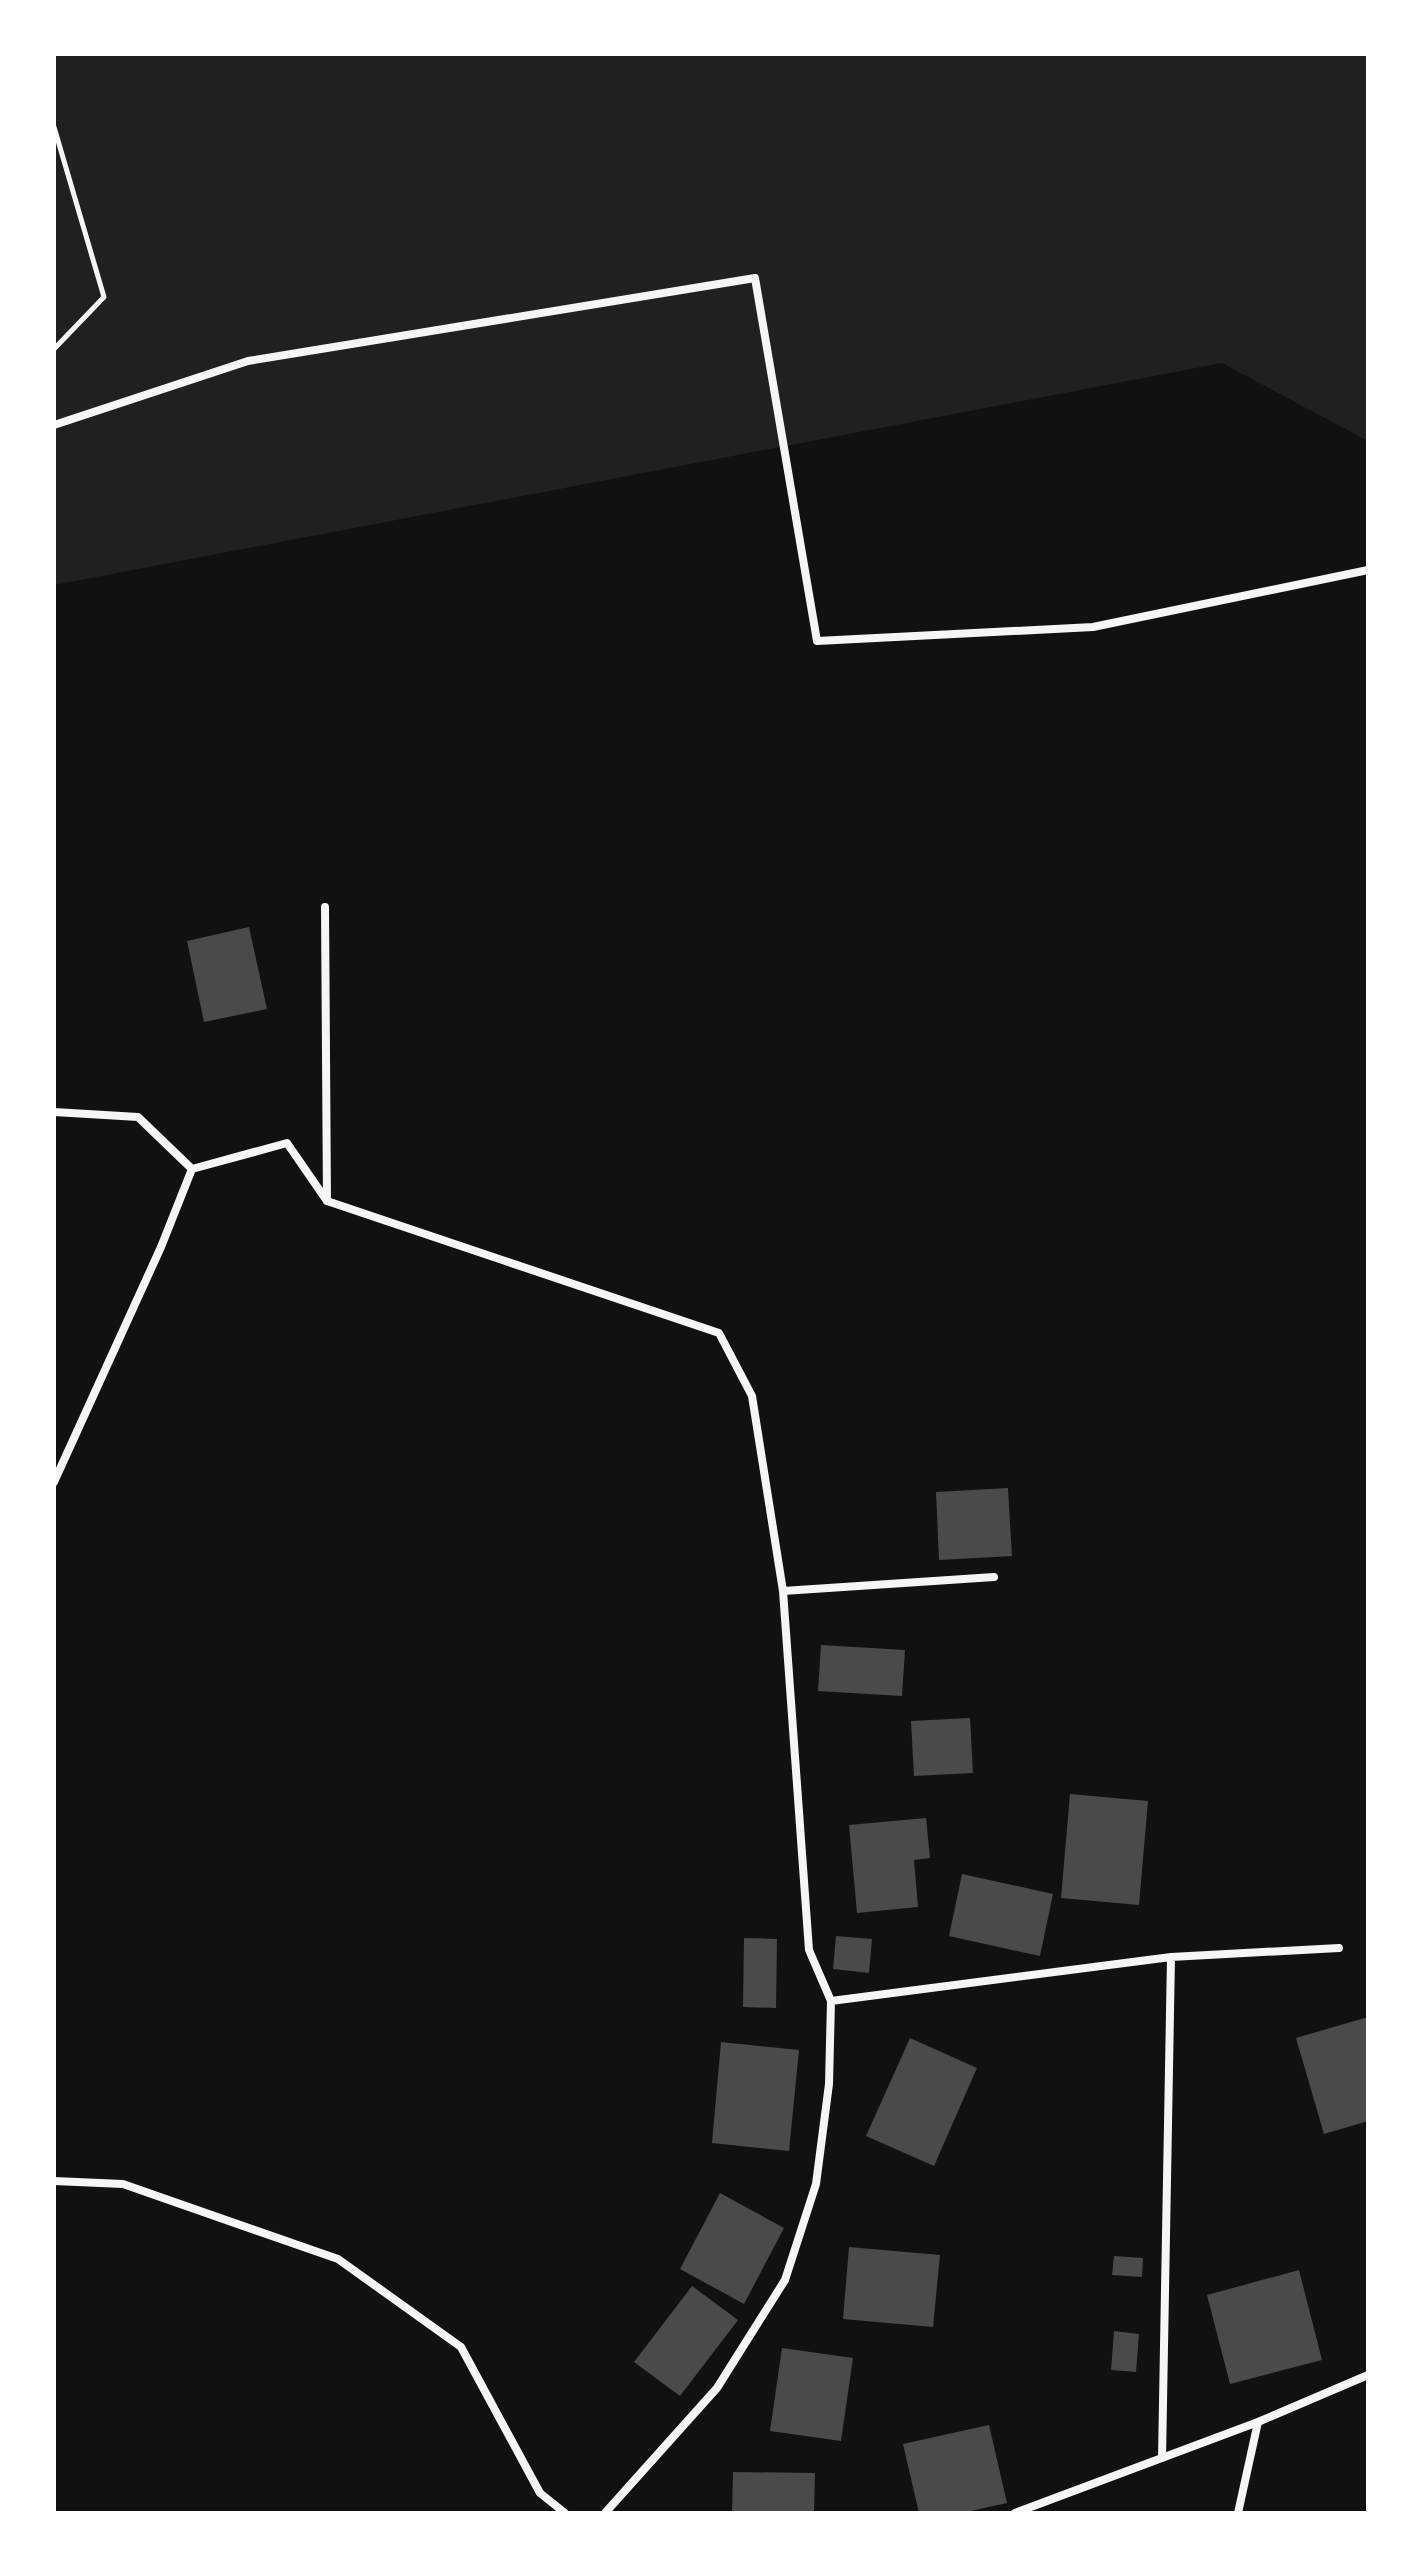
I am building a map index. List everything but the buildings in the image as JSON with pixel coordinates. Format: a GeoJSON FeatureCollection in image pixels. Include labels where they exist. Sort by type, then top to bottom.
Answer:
{"type":"FeatureCollection","features":[{"type":"Feature","properties":{"kind":"street"},"geometry":{"type":"LineString","coordinates":[[54,425],[248,361],[755,278],[817,641],[1093,627],[1368,570]]}},
{"type":"Feature","properties":{"kind":"street"},"geometry":{"type":"LineString","coordinates":[[325,907],[327,1201]]}},
{"type":"Feature","properties":{"kind":"street"},"geometry":{"type":"LineString","coordinates":[[54,1112],[138,1117],[192,1169]]}},
{"type":"Feature","properties":{"kind":"street"},"geometry":{"type":"LineString","coordinates":[[192,1169],[287,1143],[327,1201],[719,1333],[752,1396],[783,1591],[809,1950],[831,2001],[829,2084],[816,2184],[785,2280],[717,2388],[605,2513]]}},
{"type":"Feature","properties":{"kind":"street"},"geometry":{"type":"LineString","coordinates":[[54,1482],[161,1247],[192,1169]]}},
{"type":"Feature","properties":{"kind":"street"},"geometry":{"type":"LineString","coordinates":[[783,1591],[994,1577]]}},
{"type":"Feature","properties":{"kind":"street"},"geometry":{"type":"LineString","coordinates":[[831,2001],[1171,1957],[1339,1948]]}},
{"type":"Feature","properties":{"kind":"street"},"geometry":{"type":"LineString","coordinates":[[1162,2458],[1171,1957]]}},
{"type":"Feature","properties":{"kind":"street"},"geometry":{"type":"LineString","coordinates":[[54,2181],[123,2184],[338,2259],[461,2347],[540,2493],[565,2513]]}},
{"type":"Feature","properties":{"kind":"street"},"geometry":{"type":"LineString","coordinates":[[1015,2513],[1258,2422],[1368,2375]]}},
{"type":"Feature","properties":{"kind":"street"},"geometry":{"type":"LineString","coordinates":[[1238,2513],[1258,2422]]}},
{"type":"Feature","properties":{"kind":"path"},"geometry":{"type":"LineString","coordinates":[[54,127],[104,297],[54,349]]}},
{"type":"Feature","properties":{"kind":"shaded area"},"geometry":{"type":"Polygon","coordinates":[[[54,54],[1368,54],[1368,441],[1222,363],[54,585],[54,54]]]}}]}
